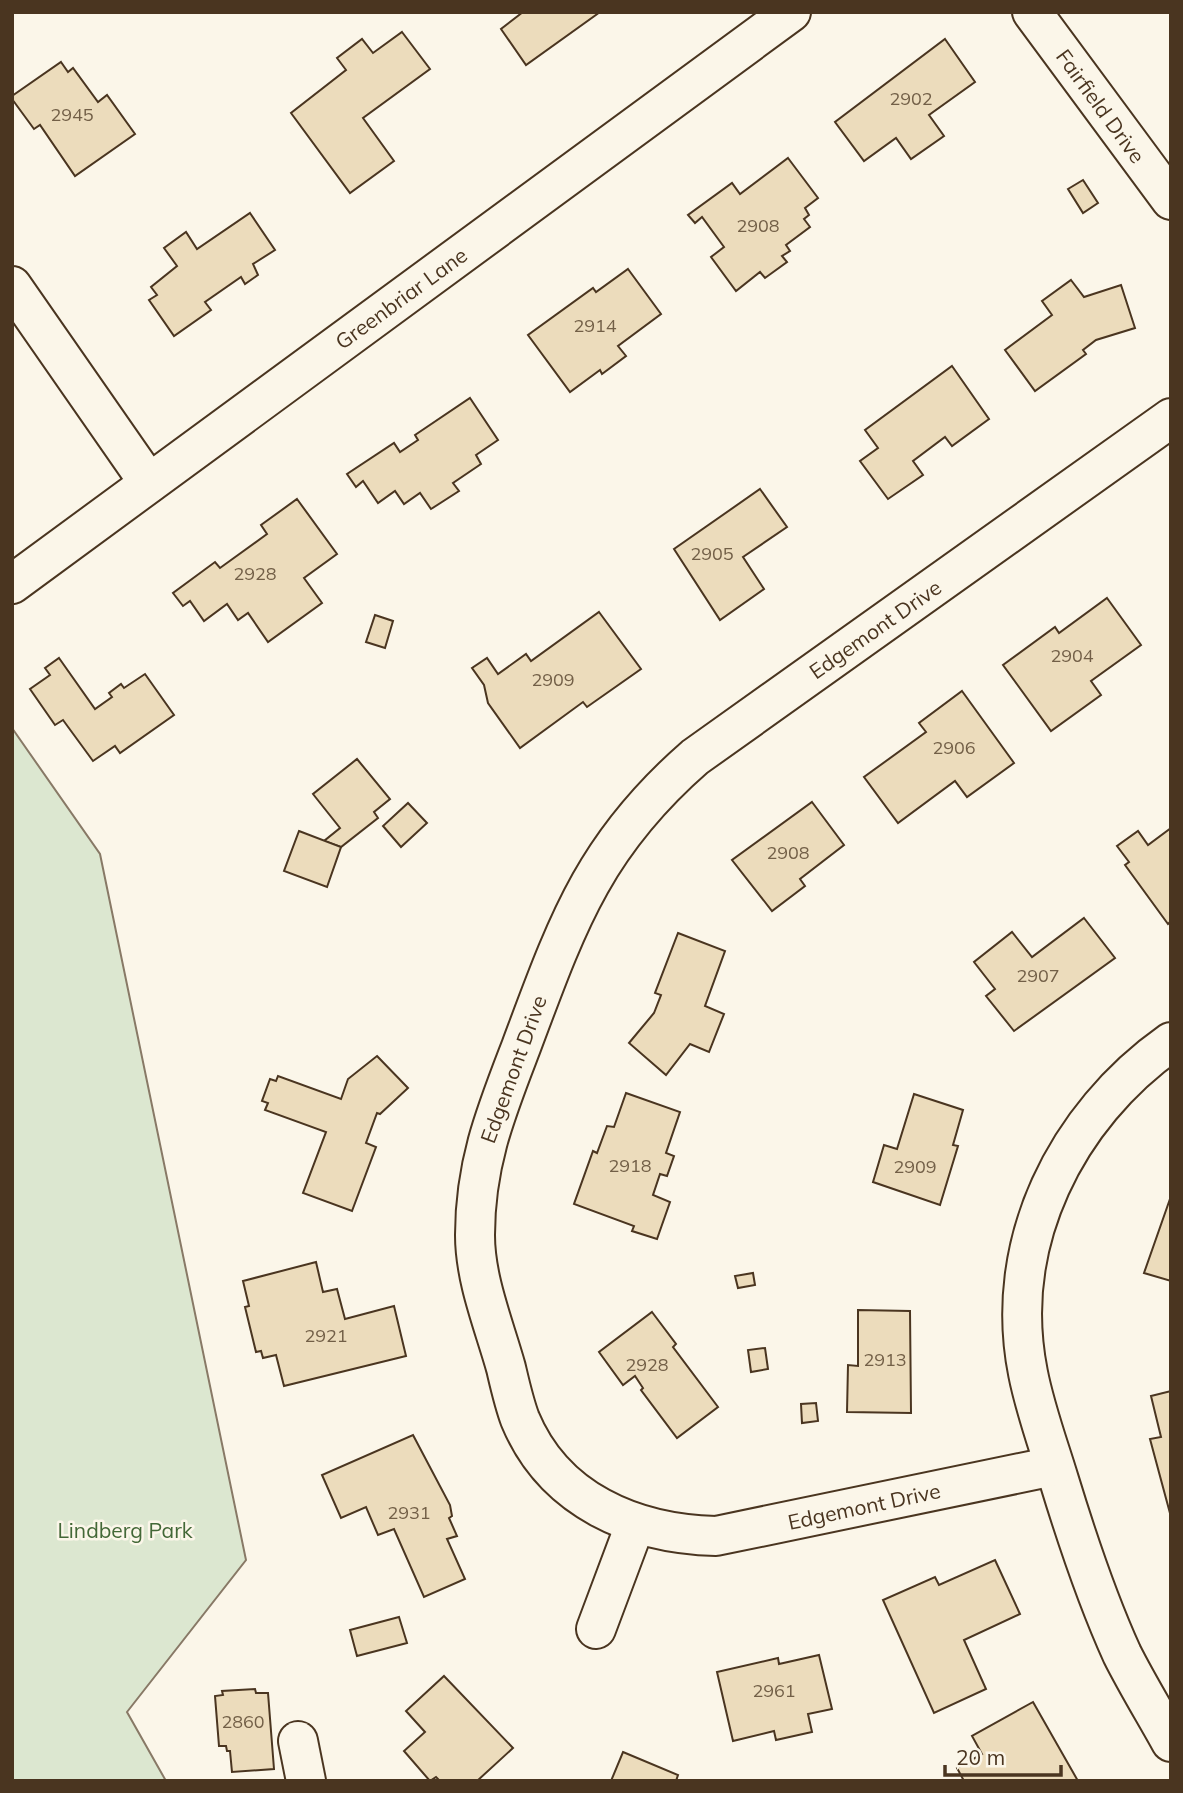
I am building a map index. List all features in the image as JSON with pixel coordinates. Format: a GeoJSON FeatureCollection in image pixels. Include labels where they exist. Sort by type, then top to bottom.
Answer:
{"type":"FeatureCollection","features":[{"type":"Feature","properties":{"kind":"street","name":"Greenbriar Lane"},"geometry":{"type":"LineString","coordinates":[[12,584],[791,12]]}},
{"type":"Feature","properties":{"kind":"street","name":"Fairfield Drive"},"geometry":{"type":"LineString","coordinates":[[1032,12],[1171,200]]}},
{"type":"Feature","properties":{"kind":"street"},"geometry":{"type":"LineString","coordinates":[[12,286],[149,483]]}},
{"type":"Feature","properties":{"kind":"street","name":"Edgemont Drive"},"geometry":{"type":"LineString","coordinates":[[1054,1466],[716,1536],[675,1535],[635,1525],[597,1507],[564,1482],[542,1456],[520,1420],[477,1259],[475,1196],[485,1144],[569,921],[590,879],[623,830],[661,786],[695,757],[1171,418]]}},
{"type":"Feature","properties":{"kind":"street"},"geometry":{"type":"LineString","coordinates":[[1171,1042],[1140,1063],[1100,1104],[1067,1150],[1043,1202],[1027,1256],[1022,1313],[1027,1370],[1084,1562],[1123,1654],[1171,1742]]}},
{"type":"Feature","properties":{"kind":"street"},"geometry":{"type":"LineString","coordinates":[[596,1629],[635,1525]]}},
{"type":"Feature","properties":{"kind":"street"},"geometry":{"type":"LineString","coordinates":[[298,1741],[306,1781]]}},
{"type":"Feature","properties":{"kind":"green space","name":"Lindberg Park"},"geometry":{"type":"Polygon","coordinates":[[[12,728],[100,854],[246,1560],[127,1712],[166,1781],[12,1781],[12,728]]]}},
{"type":"Feature","properties":{"kind":"building"},"geometry":{"type":"Polygon","coordinates":[[[523,12],[600,12],[526,65],[501,29],[523,12]]]}},
{"type":"Feature","properties":{"kind":"building"},"geometry":{"type":"Polygon","coordinates":[[[402,32],[430,69],[363,118],[394,161],[350,193],[291,113],[346,70],[337,58],[362,39],[373,53],[402,32]]]}},
{"type":"Feature","properties":{"kind":"building"},"geometry":{"type":"Polygon","coordinates":[[[945,39],[975,82],[929,115],[944,136],[911,159],[896,138],[864,161],[835,122],[945,39]]]}},
{"type":"Feature","properties":{"kind":"building"},"geometry":{"type":"Polygon","coordinates":[[[61,62],[68,72],[73,68],[98,102],[107,95],[135,134],[75,176],[40,125],[34,129],[12,99],[12,96],[61,62]]]}},
{"type":"Feature","properties":{"kind":"building"},"geometry":{"type":"Polygon","coordinates":[[[788,158],[818,198],[805,208],[809,215],[804,219],[810,227],[786,245],[790,251],[782,256],[787,262],[765,278],[760,272],[736,291],[711,257],[724,247],[702,217],[695,223],[688,215],[732,183],[740,194],[788,158]]]}},
{"type":"Feature","properties":{"kind":"building"},"geometry":{"type":"Polygon","coordinates":[[[1083,180],[1098,203],[1083,213],[1068,189],[1083,180]]]}},
{"type":"Feature","properties":{"kind":"building"},"geometry":{"type":"Polygon","coordinates":[[[250,213],[275,250],[253,264],[258,275],[245,284],[241,277],[205,302],[211,310],[174,336],[149,300],[157,295],[151,287],[177,266],[164,248],[186,232],[197,249],[250,213]]]}},
{"type":"Feature","properties":{"kind":"building"},"geometry":{"type":"Polygon","coordinates":[[[628,269],[661,314],[618,346],[626,356],[602,374],[600,370],[570,392],[528,335],[593,288],[596,292],[628,269]]]}},
{"type":"Feature","properties":{"kind":"building"},"geometry":{"type":"Polygon","coordinates":[[[1071,280],[1084,297],[1121,285],[1135,328],[1096,340],[1083,350],[1086,354],[1035,391],[1005,350],[1052,315],[1042,301],[1071,280]]]}},
{"type":"Feature","properties":{"kind":"building"},"geometry":{"type":"Polygon","coordinates":[[[952,366],[989,419],[952,446],[945,437],[913,461],[923,475],[888,499],[860,461],[878,448],[865,430],[952,366]]]}},
{"type":"Feature","properties":{"kind":"building"},"geometry":{"type":"Polygon","coordinates":[[[470,398],[498,440],[476,455],[481,464],[453,483],[459,491],[431,509],[420,493],[404,504],[395,491],[378,503],[363,481],[356,487],[347,474],[394,443],[400,452],[418,440],[415,435],[470,398]]]}},
{"type":"Feature","properties":{"kind":"building"},"geometry":{"type":"Polygon","coordinates":[[[760,489],[787,527],[743,557],[764,589],[720,620],[674,549],[760,489]]]}},
{"type":"Feature","properties":{"kind":"building"},"geometry":{"type":"Polygon","coordinates":[[[297,499],[337,554],[304,578],[322,603],[268,642],[248,613],[238,620],[227,604],[204,621],[190,601],[183,606],[173,593],[215,562],[220,568],[267,534],[261,525],[297,499]]]}},
{"type":"Feature","properties":{"kind":"building"},"geometry":{"type":"Polygon","coordinates":[[[1107,598],[1141,645],[1091,681],[1101,695],[1051,731],[1003,665],[1055,627],[1059,633],[1107,598]]]}},
{"type":"Feature","properties":{"kind":"building"},"geometry":{"type":"Polygon","coordinates":[[[599,612],[641,669],[587,707],[583,702],[520,748],[488,703],[484,685],[472,668],[487,658],[498,674],[526,654],[531,661],[599,612]]]}},
{"type":"Feature","properties":{"kind":"building"},"geometry":{"type":"Polygon","coordinates":[[[375,615],[393,621],[385,648],[366,642],[375,615]]]}},
{"type":"Feature","properties":{"kind":"building"},"geometry":{"type":"Polygon","coordinates":[[[59,658],[95,709],[112,697],[109,693],[121,684],[124,688],[145,674],[174,715],[120,753],[115,746],[93,761],[63,720],[55,725],[30,689],[50,675],[45,668],[59,658]]]}},
{"type":"Feature","properties":{"kind":"building"},"geometry":{"type":"Polygon","coordinates":[[[962,691],[1014,763],[967,797],[955,781],[898,823],[864,777],[926,732],[919,723],[962,691]]]}},
{"type":"Feature","properties":{"kind":"building"},"geometry":{"type":"Polygon","coordinates":[[[357,759],[390,799],[374,812],[378,818],[341,847],[324,841],[340,828],[313,794],[357,759]]]}},
{"type":"Feature","properties":{"kind":"building"},"geometry":{"type":"Polygon","coordinates":[[[812,802],[844,845],[800,879],[805,886],[772,911],[732,860],[812,802]]]}},
{"type":"Feature","properties":{"kind":"building"},"geometry":{"type":"Polygon","coordinates":[[[408,803],[427,823],[401,847],[383,826],[408,803]]]}},
{"type":"Feature","properties":{"kind":"building"},"geometry":{"type":"Polygon","coordinates":[[[1171,828],[1171,921],[1168,924],[1125,865],[1129,862],[1117,846],[1138,831],[1148,845],[1171,828]]]}},
{"type":"Feature","properties":{"kind":"building"},"geometry":{"type":"Polygon","coordinates":[[[299,831],[341,847],[327,887],[284,871],[299,831]]]}},
{"type":"Feature","properties":{"kind":"building"},"geometry":{"type":"Polygon","coordinates":[[[1084,918],[1115,958],[1014,1031],[986,996],[995,989],[974,962],[1012,932],[1032,957],[1084,918]]]}},
{"type":"Feature","properties":{"kind":"building"},"geometry":{"type":"Polygon","coordinates":[[[678,933],[725,951],[705,1006],[724,1014],[709,1052],[690,1044],[666,1075],[629,1043],[654,1013],[661,995],[655,993],[678,933]]]}},
{"type":"Feature","properties":{"kind":"building"},"geometry":{"type":"Polygon","coordinates":[[[377,1056],[408,1088],[380,1114],[377,1113],[366,1143],[376,1147],[352,1211],[303,1193],[326,1132],[265,1110],[268,1103],[262,1101],[270,1079],[276,1081],[278,1076],[341,1099],[348,1079],[377,1056]]]}},
{"type":"Feature","properties":{"kind":"building"},"geometry":{"type":"Polygon","coordinates":[[[626,1093],[680,1112],[666,1153],[674,1156],[667,1176],[660,1174],[653,1195],[670,1202],[657,1239],[632,1231],[634,1226],[574,1204],[593,1151],[597,1153],[607,1126],[614,1127],[626,1093]]]}},
{"type":"Feature","properties":{"kind":"building"},"geometry":{"type":"Polygon","coordinates":[[[914,1094],[963,1110],[953,1145],[958,1146],[940,1205],[873,1182],[884,1145],[897,1149],[914,1094]]]}},
{"type":"Feature","properties":{"kind":"building"},"geometry":{"type":"Polygon","coordinates":[[[1171,1196],[1171,1281],[1144,1273],[1171,1196]]]}},
{"type":"Feature","properties":{"kind":"building"},"geometry":{"type":"Polygon","coordinates":[[[316,1262],[323,1292],[337,1289],[345,1319],[394,1306],[406,1356],[284,1386],[276,1355],[263,1358],[261,1351],[256,1352],[245,1307],[249,1306],[243,1281],[316,1262]]]}},
{"type":"Feature","properties":{"kind":"building"},"geometry":{"type":"Polygon","coordinates":[[[753,1273],[755,1285],[738,1288],[735,1276],[753,1273]]]}},
{"type":"Feature","properties":{"kind":"building"},"geometry":{"type":"Polygon","coordinates":[[[858,1310],[910,1311],[911,1413],[847,1412],[848,1365],[858,1366],[858,1310]]]}},
{"type":"Feature","properties":{"kind":"building"},"geometry":{"type":"Polygon","coordinates":[[[652,1312],[676,1344],[673,1347],[718,1407],[677,1438],[641,1390],[643,1388],[635,1376],[623,1385],[599,1352],[652,1312]]]}},
{"type":"Feature","properties":{"kind":"building"},"geometry":{"type":"Polygon","coordinates":[[[765,1348],[768,1369],[751,1372],[748,1350],[765,1348]]]}},
{"type":"Feature","properties":{"kind":"building"},"geometry":{"type":"Polygon","coordinates":[[[1171,1391],[1171,1517],[1150,1439],[1161,1437],[1151,1396],[1171,1391]]]}},
{"type":"Feature","properties":{"kind":"building"},"geometry":{"type":"Polygon","coordinates":[[[816,1403],[818,1421],[802,1423],[801,1404],[816,1403]]]}},
{"type":"Feature","properties":{"kind":"building"},"geometry":{"type":"Polygon","coordinates":[[[413,1435],[450,1505],[452,1516],[449,1518],[457,1536],[447,1539],[465,1579],[424,1597],[394,1529],[378,1535],[366,1507],[341,1518],[322,1475],[413,1435]]]}},
{"type":"Feature","properties":{"kind":"building"},"geometry":{"type":"Polygon","coordinates":[[[995,1560],[1020,1614],[964,1640],[986,1689],[934,1713],[883,1600],[935,1577],[939,1585],[995,1560]]]}},
{"type":"Feature","properties":{"kind":"building"},"geometry":{"type":"Polygon","coordinates":[[[399,1617],[407,1643],[357,1656],[350,1630],[399,1617]]]}},
{"type":"Feature","properties":{"kind":"building"},"geometry":{"type":"Polygon","coordinates":[[[819,1655],[832,1709],[808,1714],[812,1732],[776,1740],[774,1731],[733,1741],[717,1672],[778,1658],[779,1664],[819,1655]]]}},
{"type":"Feature","properties":{"kind":"building"},"geometry":{"type":"Polygon","coordinates":[[[444,1676],[513,1748],[477,1781],[440,1781],[436,1777],[430,1781],[404,1751],[425,1732],[406,1711],[444,1676]]]}},
{"type":"Feature","properties":{"kind":"building"},"geometry":{"type":"Polygon","coordinates":[[[255,1689],[256,1693],[268,1693],[274,1769],[232,1772],[230,1751],[227,1751],[226,1746],[219,1746],[215,1696],[223,1695],[222,1691],[255,1689]]]}},
{"type":"Feature","properties":{"kind":"building"},"geometry":{"type":"Polygon","coordinates":[[[1033,1702],[1078,1781],[964,1781],[957,1768],[982,1754],[972,1736],[1033,1702]]]}},
{"type":"Feature","properties":{"kind":"building"},"geometry":{"type":"Polygon","coordinates":[[[623,1752],[678,1775],[676,1781],[611,1781],[623,1752]]]}}]}
